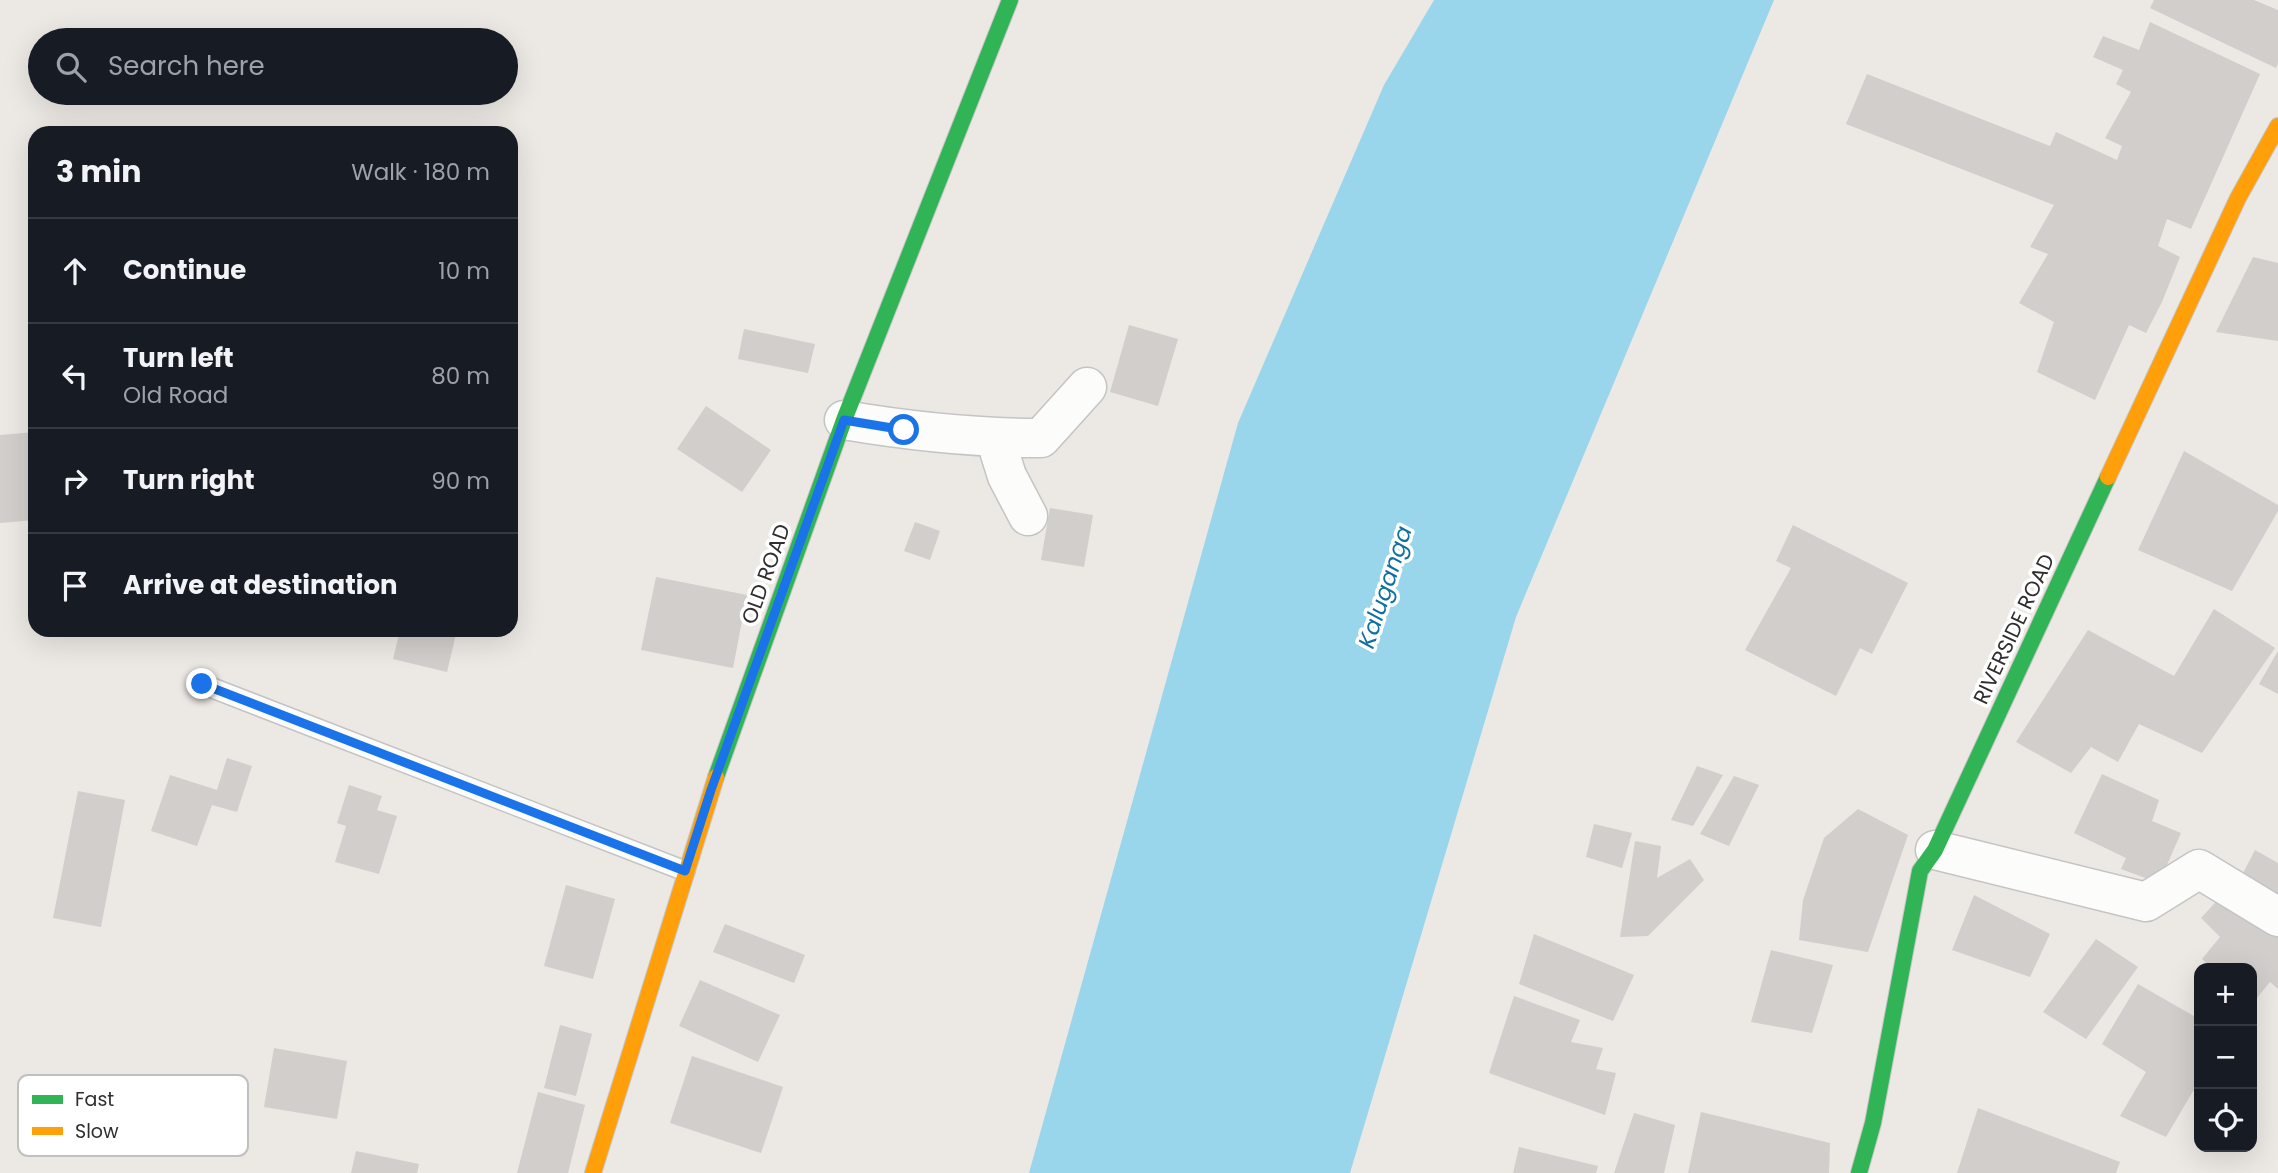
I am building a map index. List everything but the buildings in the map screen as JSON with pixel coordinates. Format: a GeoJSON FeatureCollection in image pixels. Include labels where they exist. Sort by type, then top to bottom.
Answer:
{"type":"FeatureCollection","features":[{"type":"Feature","properties":{"kind":"street","name":"OLD ROAD"},"geometry":{"type":"LineString","coordinates":[[593,1173],[711,790],[844,420],[1010,0]]}},
{"type":"Feature","properties":{"kind":"street","name":"RIVERSIDE ROAD"},"geometry":{"type":"LineString","coordinates":[[1859,1173],[1873,1123],[1920,871],[1935,850],[2238,198],[2278,126]]}},
{"type":"Feature","properties":{"kind":"street"},"geometry":{"type":"LineString","coordinates":[[844,420],[904,430],[995,438],[1041,438],[1087,387]]}},
{"type":"Feature","properties":{"kind":"street"},"geometry":{"type":"LineString","coordinates":[[995,438],[1007,476],[1028,516]]}},
{"type":"Feature","properties":{"kind":"street"},"geometry":{"type":"LineString","coordinates":[[1935,850],[2146,902],[2199,869],[2278,917]]}},
{"type":"Feature","properties":{"kind":"lane"},"geometry":{"type":"LineString","coordinates":[[202,684],[685,871]]}},
{"type":"Feature","properties":{"kind":"water","name":"Kaluganga"},"geometry":{"type":"Polygon","coordinates":[[[1434,0],[1774,0],[1516,617],[1350,1173],[1029,1173],[1238,423],[1384,85],[1434,0]]]}},
{"type":"Feature","properties":{"kind":"traffic: fast"},"geometry":{"type":"LineString","coordinates":[[716,777],[844,420],[1010,0]]}},
{"type":"Feature","properties":{"kind":"traffic: fast"},"geometry":{"type":"LineString","coordinates":[[1859,1173],[1873,1123],[1920,871],[1935,850],[2108,477]]}},
{"type":"Feature","properties":{"kind":"traffic: slow"},"geometry":{"type":"LineString","coordinates":[[2108,477],[2238,198],[2278,126]]}},
{"type":"Feature","properties":{"kind":"traffic: slow"},"geometry":{"type":"LineString","coordinates":[[593,1173],[716,777]]}},
{"type":"Feature","properties":{"kind":"route"},"geometry":{"type":"LineString","coordinates":[[202,684],[685,871],[711,790],[844,420],[904,430]]}}]}
